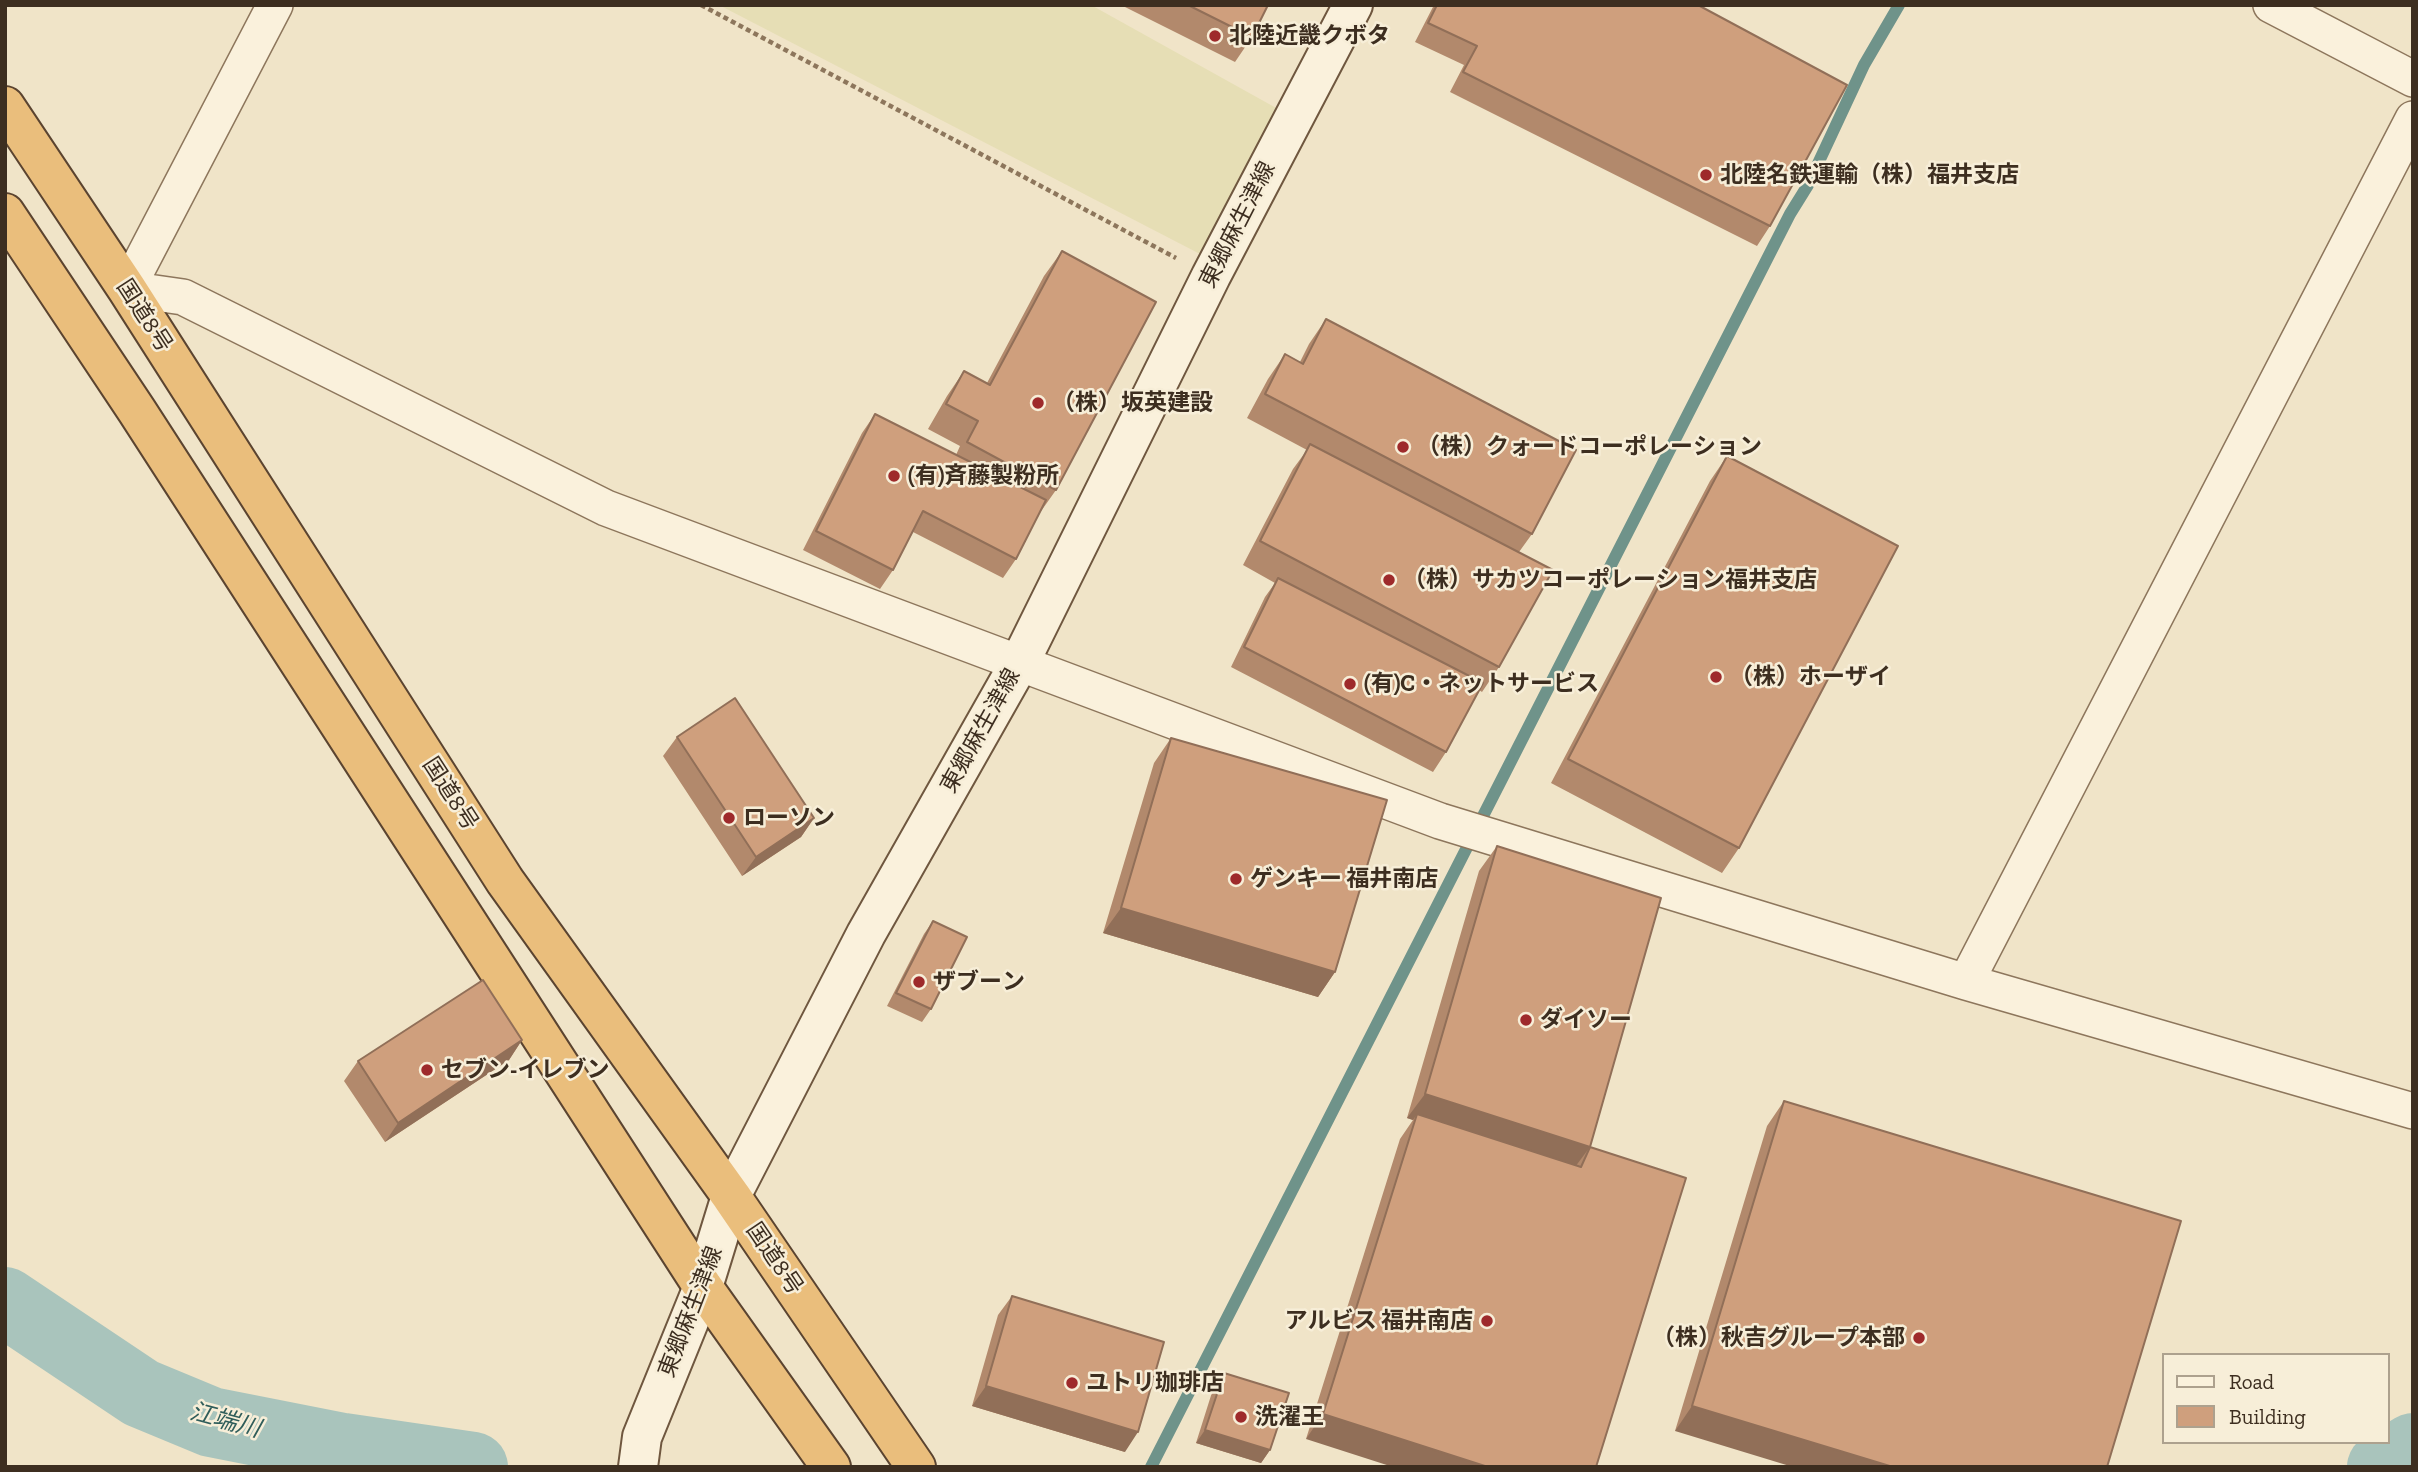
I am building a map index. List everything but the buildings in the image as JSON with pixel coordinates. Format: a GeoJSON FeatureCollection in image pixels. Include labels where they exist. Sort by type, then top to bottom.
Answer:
{"type":"FeatureCollection","features":[{"type":"Feature","properties":{"kind":"highway","name":"国道8号"},"geometry":{"type":"LineString","coordinates":[[5,106],[127,289],[505,881],[731,1196],[907,1452]]}},
{"type":"Feature","properties":{"kind":"highway"},"geometry":{"type":"LineString","coordinates":[[5,213],[144,422],[703,1287],[830,1465]]}},
{"type":"Feature","properties":{"kind":"main road","name":"東郷麻生津線"},"geometry":{"type":"LineString","coordinates":[[640,1452],[703,1287],[731,1196],[866,934],[1020,662],[1211,276],[1353,5]]}},
{"type":"Feature","properties":{"kind":"street"},"geometry":{"type":"LineString","coordinates":[[275,5],[127,289],[183,298],[606,508],[1440,821],[1966,982],[2413,1111]]}},
{"type":"Feature","properties":{"kind":"street"},"geometry":{"type":"LineString","coordinates":[[2271,5],[2413,79]]}},
{"type":"Feature","properties":{"kind":"street"},"geometry":{"type":"LineString","coordinates":[[1966,982],[2413,119]]}},
{"type":"Feature","properties":{"kind":"path"},"geometry":{"type":"LineString","coordinates":[[701,5],[1211,276]]}},
{"type":"Feature","properties":{"kind":"shaded area"},"geometry":{"type":"Polygon","coordinates":[[[719,5],[1091,5],[1278,109],[1200,254],[719,5]]]}},
{"type":"Feature","properties":{"kind":"waterway"},"geometry":{"type":"LineString","coordinates":[[1151,1467],[1790,214],[1808,185],[1864,65],[1899,5]]}},
{"type":"Feature","properties":{"kind":"waterway","name":"江端川"},"geometry":{"type":"LineString","coordinates":[[5,1302],[141,1393],[211,1422],[343,1448],[473,1467]]}},
{"type":"Feature","properties":{"kind":"waterway","name":"江端川"},"geometry":{"type":"LineString","coordinates":[[2382,1467],[2413,1448]]}},
{"type":"Feature","properties":{"kind":"place","name":"北陸近畿クボタ"},"geometry":{"type":"Point","coordinates":[1215,36]}},
{"type":"Feature","properties":{"kind":"place","name":"北陸名鉄運輸（株）福井支店"},"geometry":{"type":"Point","coordinates":[1706,175]}},
{"type":"Feature","properties":{"kind":"place","name":"（株）坂英建設"},"geometry":{"type":"Point","coordinates":[1038,403]}},
{"type":"Feature","properties":{"kind":"place","name":"（株）クォードコーポレーション"},"geometry":{"type":"Point","coordinates":[1403,447]}},
{"type":"Feature","properties":{"kind":"place","name":"(有)斉藤製粉所"},"geometry":{"type":"Point","coordinates":[894,476]}},
{"type":"Feature","properties":{"kind":"place","name":"（株）サカツコーポレーション福井支店"},"geometry":{"type":"Point","coordinates":[1389,580]}},
{"type":"Feature","properties":{"kind":"place","name":"（株）ホーザイ"},"geometry":{"type":"Point","coordinates":[1716,677]}},
{"type":"Feature","properties":{"kind":"place","name":"(有)C・ネットサービス"},"geometry":{"type":"Point","coordinates":[1350,684]}},
{"type":"Feature","properties":{"kind":"place","name":"ローソン"},"geometry":{"type":"Point","coordinates":[729,818]}},
{"type":"Feature","properties":{"kind":"place","name":"ゲンキー 福井南店"},"geometry":{"type":"Point","coordinates":[1236,879]}},
{"type":"Feature","properties":{"kind":"place","name":"ザブーン"},"geometry":{"type":"Point","coordinates":[919,982]}},
{"type":"Feature","properties":{"kind":"place","name":"ダイソー"},"geometry":{"type":"Point","coordinates":[1526,1020]}},
{"type":"Feature","properties":{"kind":"place","name":"セブン-イレブン"},"geometry":{"type":"Point","coordinates":[427,1070]}},
{"type":"Feature","properties":{"kind":"place","name":"アルビス 福井南店"},"geometry":{"type":"Point","coordinates":[1487,1321]}},
{"type":"Feature","properties":{"kind":"place","name":"（株）秋吉グループ本部"},"geometry":{"type":"Point","coordinates":[1919,1338]}},
{"type":"Feature","properties":{"kind":"place","name":"ユトリ珈琲店"},"geometry":{"type":"Point","coordinates":[1072,1383]}},
{"type":"Feature","properties":{"kind":"place","name":"洗濯王"},"geometry":{"type":"Point","coordinates":[1241,1417]}}]}
